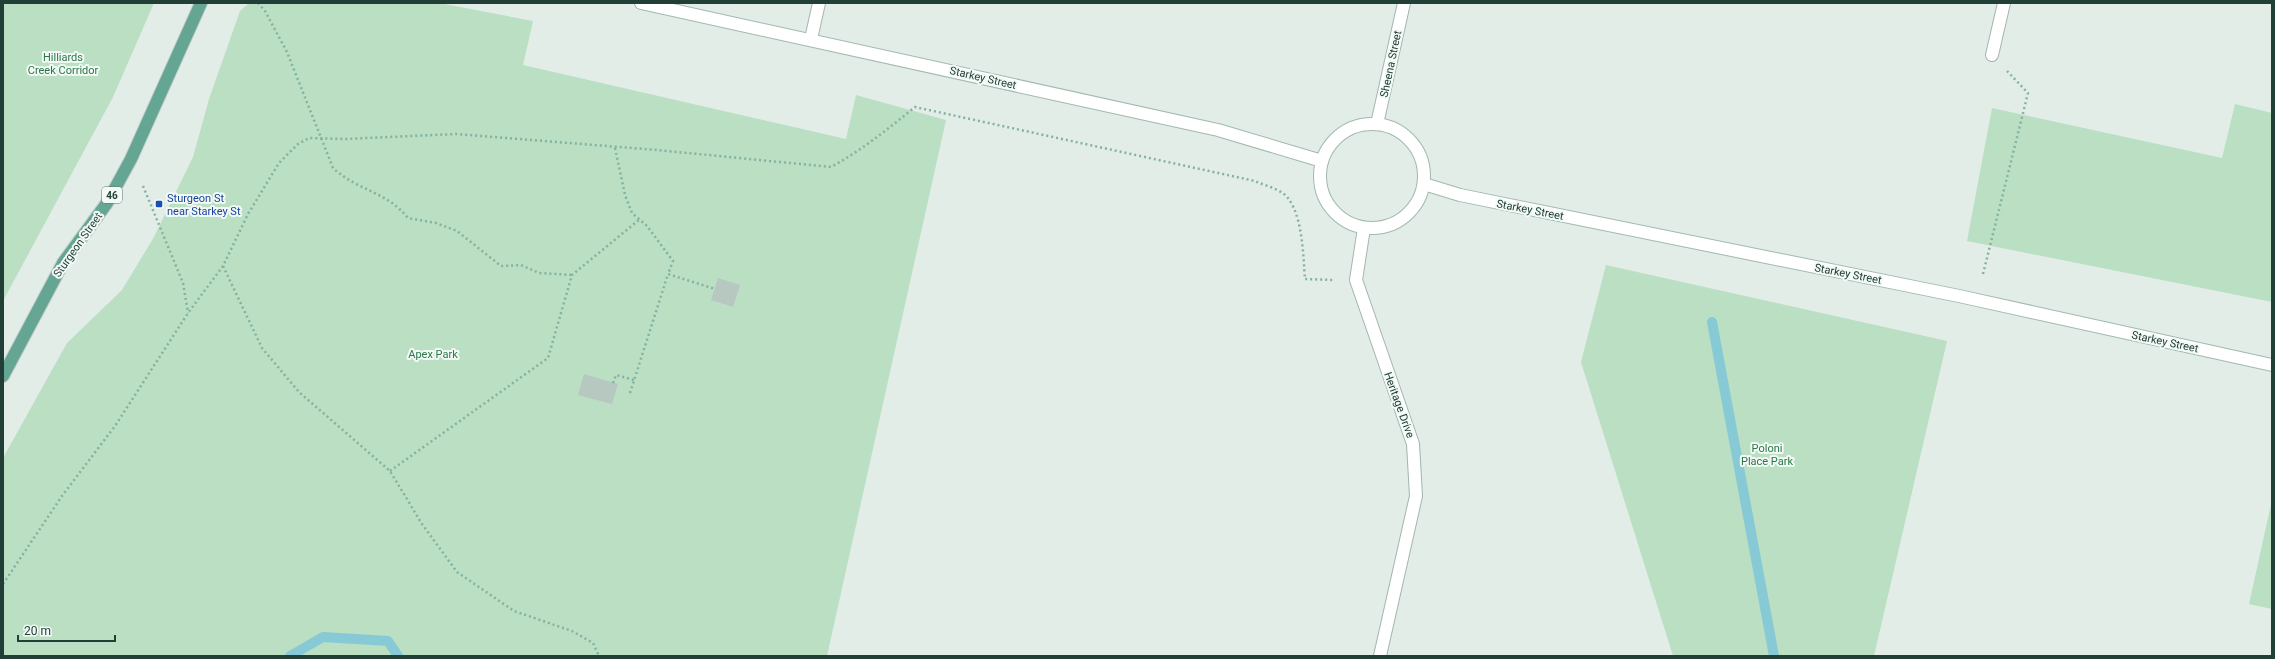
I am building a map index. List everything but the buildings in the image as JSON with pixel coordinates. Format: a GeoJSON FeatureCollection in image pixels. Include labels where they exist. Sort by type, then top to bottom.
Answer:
{"type":"FeatureCollection","features":[{"type":"Feature","properties":{"kind":"main road","name":"Sturgeon Street"},"geometry":{"type":"LineString","coordinates":[[3,376],[63,263],[107,204],[131,159],[201,3]]}},
{"type":"Feature","properties":{"kind":"street","name":"Starkey Street"},"geometry":{"type":"LineString","coordinates":[[641,3],[1218,130],[1322,161]]}},
{"type":"Feature","properties":{"kind":"street"},"geometry":{"type":"LineString","coordinates":[[811,40],[819,3]]}},
{"type":"Feature","properties":{"kind":"street","name":"Sheena Street"},"geometry":{"type":"LineString","coordinates":[[1377,124],[1404,3]]}},
{"type":"Feature","properties":{"kind":"street"},"geometry":{"type":"LineString","coordinates":[[1992,56],[2004,3]]}},
{"type":"Feature","properties":{"kind":"street"},"geometry":{"type":"LineString","coordinates":[[1377,124],[1394,128],[1407,137],[1418,151],[1422,161],[1424,184],[1419,199],[1405,216],[1396,223],[1380,228],[1364,228],[1347,222],[1333,211],[1324,196],[1320,179],[1322,161],[1330,145],[1343,132],[1360,125],[1377,124]]}},
{"type":"Feature","properties":{"kind":"street","name":"Starkey Street"},"geometry":{"type":"LineString","coordinates":[[1424,184],[1460,196],[1959,296],[2272,365]]}},
{"type":"Feature","properties":{"kind":"street","name":"Heritage Drive"},"geometry":{"type":"LineString","coordinates":[[1364,228],[1356,280],[1412,444],[1416,496],[1380,656]]}},
{"type":"Feature","properties":{"kind":"path"},"geometry":{"type":"LineString","coordinates":[[258,3],[265,11],[287,52],[333,168],[345,180],[393,202],[408,218],[436,223],[457,231],[501,266],[521,265],[539,273],[572,275]]}},
{"type":"Feature","properties":{"kind":"path"},"geometry":{"type":"LineString","coordinates":[[1982,274],[2028,93],[1992,56]]}},
{"type":"Feature","properties":{"kind":"path"},"geometry":{"type":"LineString","coordinates":[[3,584],[62,496],[115,426],[188,313],[223,266],[248,214],[279,163],[298,144],[309,138],[322,139],[456,134],[831,167],[854,154],[883,134],[915,107],[1255,181],[1282,192],[1291,204],[1299,222],[1305,279],[1356,280]]}},
{"type":"Feature","properties":{"kind":"path"},"geometry":{"type":"LineString","coordinates":[[615,148],[625,195],[632,213],[647,226],[673,261],[630,393]]}},
{"type":"Feature","properties":{"kind":"path"},"geometry":{"type":"LineString","coordinates":[[131,159],[183,282],[188,313]]}},
{"type":"Feature","properties":{"kind":"path"},"geometry":{"type":"LineString","coordinates":[[390,471],[548,358],[572,275],[640,219]]}},
{"type":"Feature","properties":{"kind":"path"},"geometry":{"type":"LineString","coordinates":[[223,266],[262,348],[299,392],[390,471],[422,524],[457,572],[514,611],[572,631],[593,643],[599,656]]}},
{"type":"Feature","properties":{"kind":"path"},"geometry":{"type":"LineString","coordinates":[[668,274],[715,289]]}},
{"type":"Feature","properties":{"kind":"path"},"geometry":{"type":"LineString","coordinates":[[613,383],[616,375],[634,380]]}},
{"type":"Feature","properties":{"kind":"green space","name":"Hilliards Creek Corridor"},"geometry":{"type":"Polygon","coordinates":[[[3,3],[154,3],[113,97],[3,301],[3,3]]]}},
{"type":"Feature","properties":{"kind":"green space","name":"Apex Park"},"geometry":{"type":"Polygon","coordinates":[[[249,3],[439,3],[533,21],[523,65],[846,139],[856,95],[946,120],[827,656],[3,656],[3,458],[67,343],[122,290],[154,237],[193,157],[209,99],[240,11],[249,3]]]}},
{"type":"Feature","properties":{"kind":"green space"},"geometry":{"type":"Polygon","coordinates":[[[2235,104],[2272,113],[2272,302],[1967,241],[1992,108],[2222,158],[2235,104]]]}},
{"type":"Feature","properties":{"kind":"green space","name":"Poloni Place Park"},"geometry":{"type":"Polygon","coordinates":[[[1606,265],[1947,341],[1874,656],[1673,656],[1581,362],[1606,265]]]}},
{"type":"Feature","properties":{"kind":"green space"},"geometry":{"type":"Polygon","coordinates":[[[2272,500],[2272,609],[2249,604],[2272,500]]]}},
{"type":"Feature","properties":{"kind":"waterway"},"geometry":{"type":"LineString","coordinates":[[1712,322],[1774,656]]}},
{"type":"Feature","properties":{"kind":"waterway"},"geometry":{"type":"LineString","coordinates":[[290,656],[323,637],[388,641],[398,656]]}},
{"type":"Feature","properties":{"kind":"place","name":"Sturgeon St near Starkey St"},"geometry":{"type":"Point","coordinates":[159,204]}}]}
